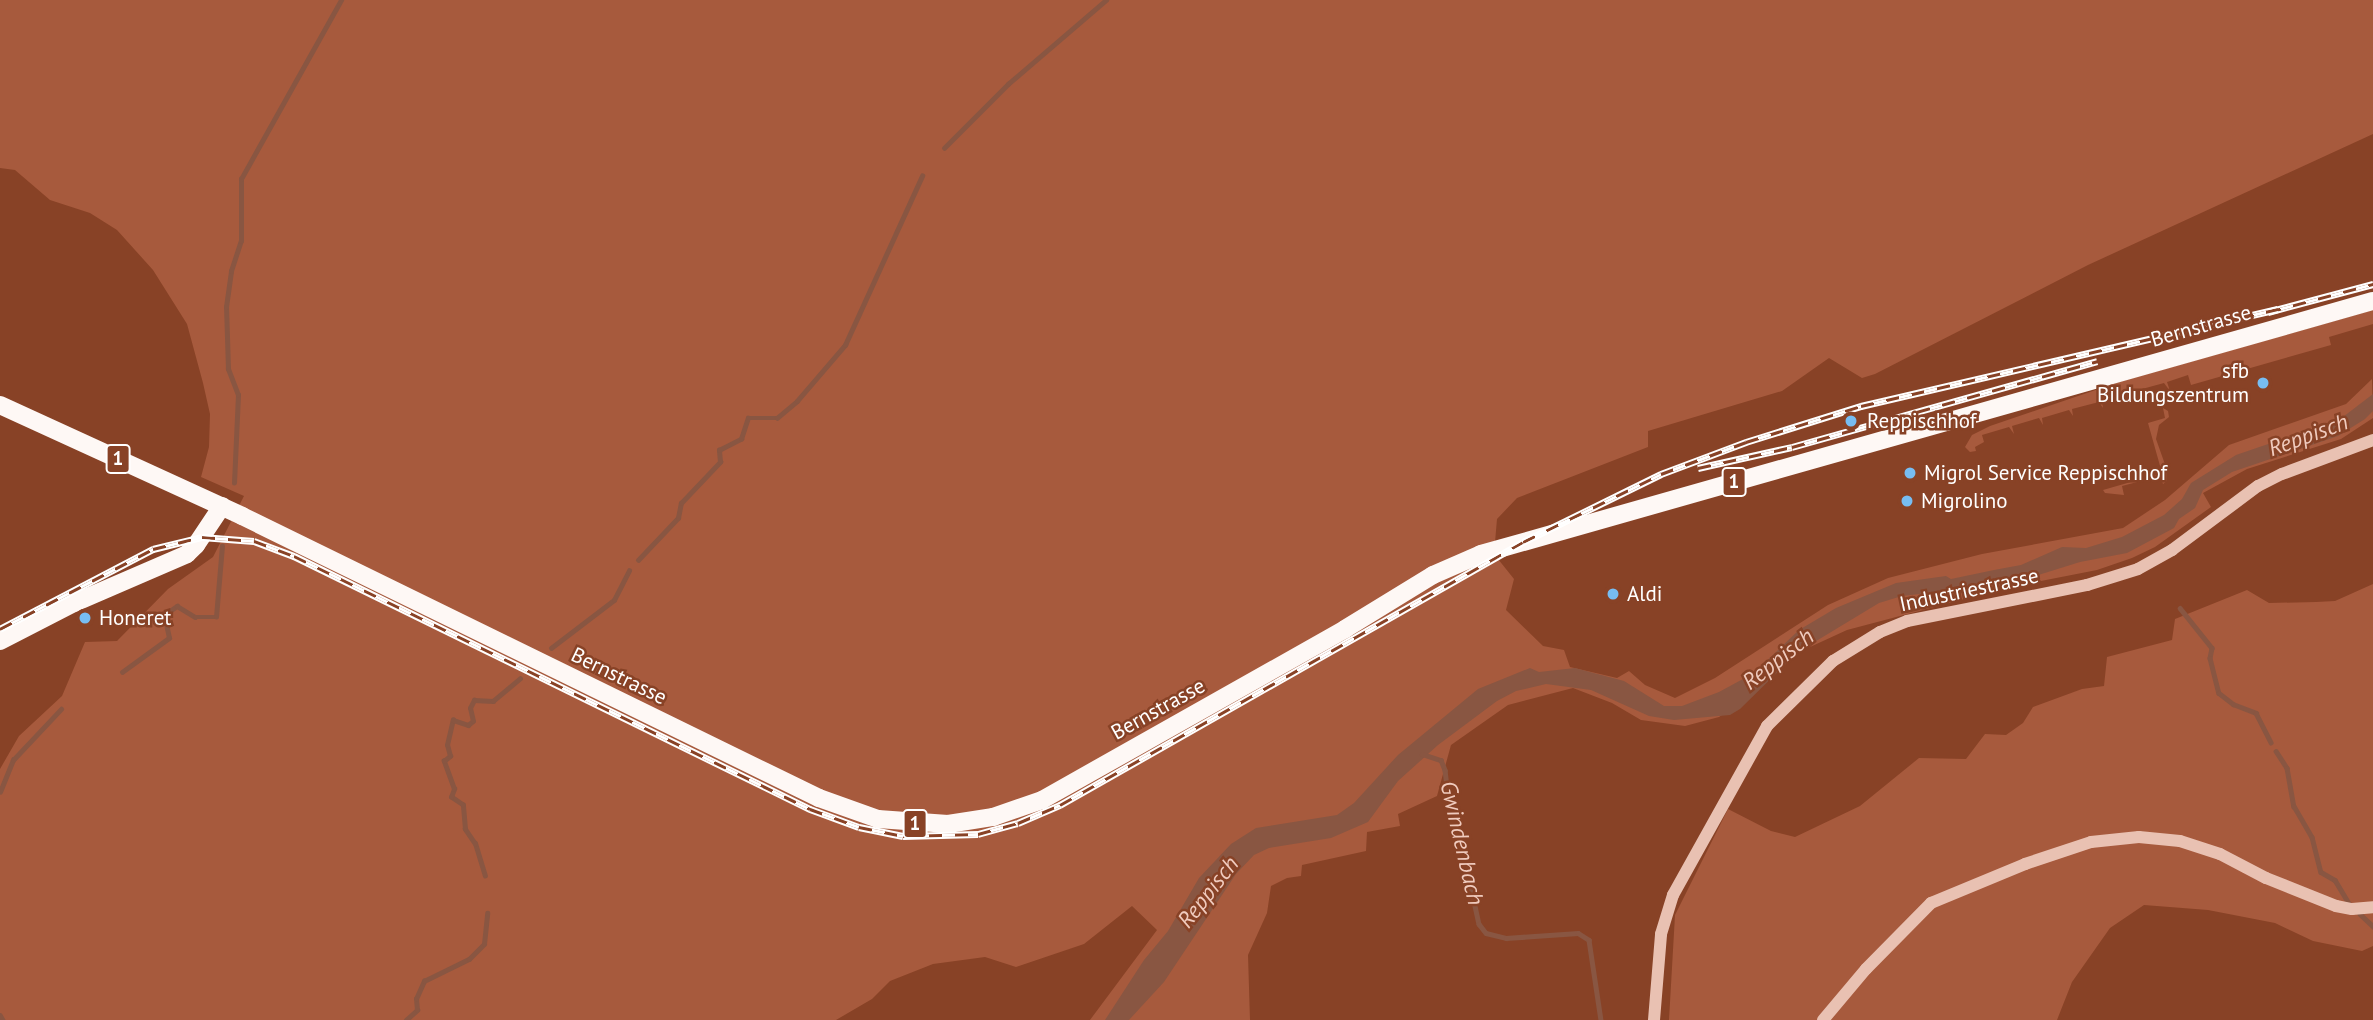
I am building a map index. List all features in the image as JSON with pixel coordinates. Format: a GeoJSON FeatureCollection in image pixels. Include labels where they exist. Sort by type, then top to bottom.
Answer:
{"type":"FeatureCollection","features":[{"type":"Feature","properties":{"kind":"main road","name":"Bernstrasse"},"geometry":{"type":"LineString","coordinates":[[0,405],[222,506],[828,802],[878,819],[948,824],[993,817],[1042,800],[1298,656],[1433,575],[1481,554],[2373,301]]}},
{"type":"Feature","properties":{"kind":"main road"},"geometry":{"type":"LineString","coordinates":[[0,641],[74,603],[187,554],[222,506]]}},
{"type":"Feature","properties":{"kind":"street","name":"Industriestrasse"},"geometry":{"type":"LineString","coordinates":[[1654,1020],[1661,934],[1673,895],[1768,726],[1819,672],[1854,646],[1907,621],[2087,584],[2138,569],[2172,550],[2258,486],[2282,474],[2373,440]]}},
{"type":"Feature","properties":{"kind":"street"},"geometry":{"type":"LineString","coordinates":[[1823,1020],[1867,969],[1931,903],[2025,864],[2091,842],[2140,837],[2180,841],[2220,854],[2266,878],[2336,906],[2352,909],[2373,907]]}},
{"type":"Feature","properties":{"kind":"shaded area"},"geometry":{"type":"Polygon","coordinates":[[[0,0],[2373,0],[2373,134],[2088,265],[1875,374],[1862,378],[1829,358],[1782,391],[1648,431],[1648,447],[1517,498],[1497,519],[1494,554],[1514,579],[1506,610],[1543,646],[1564,650],[1570,667],[1617,678],[1629,671],[1645,685],[1675,698],[1715,678],[1828,605],[1888,578],[1982,554],[2123,528],[2165,500],[2229,445],[2346,404],[2372,379],[2373,418],[2341,439],[2247,469],[2203,493],[2211,507],[2155,547],[2132,558],[2097,570],[2006,588],[1847,630],[1797,653],[1749,696],[1719,717],[1685,726],[1641,720],[1612,703],[1573,688],[1508,705],[1451,745],[1437,796],[1398,814],[1400,826],[1367,832],[1366,851],[1302,865],[1301,876],[1287,878],[1271,886],[1267,913],[1248,955],[1250,1020],[1090,1020],[1157,930],[1132,906],[1084,944],[1016,967],[985,957],[933,964],[890,981],[872,999],[836,1020],[0,1020],[0,769],[19,736],[62,696],[85,642],[117,641],[168,589],[213,557],[244,496],[201,477],[209,447],[210,414],[203,383],[187,324],[153,270],[117,230],[90,213],[50,200],[15,170],[0,168],[0,0]]]}},
{"type":"Feature","properties":{"kind":"shaded area"},"geometry":{"type":"Polygon","coordinates":[[[2373,310],[2373,324],[2329,337],[2331,345],[2191,385],[2188,375],[2167,382],[2170,391],[2164,383],[2131,392],[2133,400],[2128,393],[2102,401],[2103,408],[2099,402],[2072,409],[2073,416],[2069,410],[2042,418],[2043,425],[2039,418],[2012,426],[2014,434],[2009,427],[1982,435],[1984,442],[1975,447],[1976,451],[1970,452],[1965,447],[1972,435],[1990,426],[2119,382],[2373,310]]]}},
{"type":"Feature","properties":{"kind":"shaded area"},"geometry":{"type":"Polygon","coordinates":[[[2163,408],[2168,411],[2169,417],[2159,425],[2156,439],[2167,470],[2167,481],[2163,484],[2160,476],[2122,486],[2124,495],[2105,493],[2103,490],[2162,473],[2148,423],[2165,418],[2163,408]]]}},
{"type":"Feature","properties":{"kind":"shaded area"},"geometry":{"type":"Polygon","coordinates":[[[2373,584],[2373,946],[2362,951],[2313,941],[2275,923],[2208,910],[2144,905],[2110,928],[2072,982],[2057,1020],[1669,1020],[1675,915],[1728,809],[1771,831],[1795,837],[1860,806],[1919,758],[1966,759],[1985,734],[2006,735],[2023,723],[2033,707],[2082,689],[2104,686],[2107,657],[2172,640],[2175,619],[2247,590],[2269,603],[2316,602],[2335,601],[2373,584]]]}},
{"type":"Feature","properties":{"kind":"water","name":"Reppisch"},"geometry":{"type":"Polygon","coordinates":[[[2373,394],[2373,411],[2365,419],[2338,436],[2232,472],[2203,490],[2195,508],[2179,519],[2174,528],[2127,553],[2080,562],[2019,581],[1983,585],[1959,594],[1955,590],[1902,596],[1879,603],[1798,652],[1740,709],[1730,715],[1674,720],[1649,716],[1591,690],[1546,684],[1516,691],[1497,701],[1438,745],[1398,781],[1368,822],[1331,838],[1269,848],[1254,855],[1236,874],[1164,982],[1129,1020],[1105,1020],[1144,960],[1168,931],[1199,878],[1231,844],[1256,828],[1337,815],[1354,803],[1398,755],[1478,689],[1530,668],[1539,672],[1575,668],[1624,681],[1664,706],[1682,706],[1719,692],[1754,673],[1799,630],[1836,608],[1896,583],[1946,576],[1951,579],[2021,565],[2062,547],[2086,548],[2122,537],[2164,515],[2182,499],[2191,483],[2236,455],[2339,420],[2373,394]]]}},
{"type":"Feature","properties":{"kind":"waterway"},"geometry":{"type":"LineString","coordinates":[[234,483],[238,395],[228,369],[226,307],[231,271],[241,241],[241,179],[341,0]]}},
{"type":"Feature","properties":{"kind":"waterway"},"geometry":{"type":"LineString","coordinates":[[944,148],[1008,84],[1106,0]]}},
{"type":"Feature","properties":{"kind":"waterway"},"geometry":{"type":"LineString","coordinates":[[638,560],[678,518],[681,503],[720,462],[719,450],[741,439],[748,418],[777,418],[797,401],[845,345],[922,176]]}},
{"type":"Feature","properties":{"kind":"waterway"},"geometry":{"type":"LineString","coordinates":[[122,672],[169,638],[164,615],[177,606],[195,617],[216,617],[222,546]]}},
{"type":"Feature","properties":{"kind":"waterway"},"geometry":{"type":"LineString","coordinates":[[551,648],[614,600],[629,571]]}},
{"type":"Feature","properties":{"kind":"waterway"},"geometry":{"type":"LineString","coordinates":[[2180,608],[2212,648],[2210,658],[2219,693],[2233,704],[2256,713],[2271,742]]}},
{"type":"Feature","properties":{"kind":"waterway"},"geometry":{"type":"LineString","coordinates":[[485,876],[475,844],[465,829],[463,805],[451,797],[454,789],[444,761],[450,756],[447,745],[453,720],[468,725],[473,721],[470,708],[474,700],[493,701],[520,678]]}},
{"type":"Feature","properties":{"kind":"waterway"},"geometry":{"type":"LineString","coordinates":[[0,792],[13,760],[61,709]]}},
{"type":"Feature","properties":{"kind":"waterway"},"geometry":{"type":"LineString","coordinates":[[2276,751],[2287,768],[2294,806],[2312,837],[2321,872],[2335,880],[2349,903]]}},
{"type":"Feature","properties":{"kind":"waterway","name":"Gwindenbach"},"geometry":{"type":"LineString","coordinates":[[1422,754],[1441,760],[1445,770],[1450,809],[1458,828],[1479,924],[1486,933],[1506,938],[1578,933],[1589,940],[1601,1020]]}},
{"type":"Feature","properties":{"kind":"waterway"},"geometry":{"type":"LineString","coordinates":[[406,1020],[417,1010],[416,999],[424,981],[469,959],[484,944],[487,913]]}},
{"type":"Feature","properties":{"kind":"waterway"},"geometry":{"type":"LineString","coordinates":[[2360,914],[2373,926]]}},
{"type":"Feature","properties":{"kind":"waterway"},"geometry":{"type":"LineString","coordinates":[[0,1015],[3,1020]]}},
{"type":"Feature","properties":{"kind":"railway"},"geometry":{"type":"LineString","coordinates":[[2268,312],[2373,284]]}},
{"type":"Feature","properties":{"kind":"railway"},"geometry":{"type":"LineString","coordinates":[[0,629],[153,549],[202,537],[254,541],[294,556],[810,809],[859,827],[903,836],[978,834],[1018,823],[1060,805],[1523,542],[1661,474],[1746,442],[1861,406],[2278,309]]}},
{"type":"Feature","properties":{"kind":"railway"},"geometry":{"type":"LineString","coordinates":[[1698,468],[1792,447],[2097,361]]}},
{"type":"Feature","properties":{"kind":"place","name":"sfb Bildungszentrum"},"geometry":{"type":"Point","coordinates":[2263,383]}},
{"type":"Feature","properties":{"kind":"place","name":"Reppischhof"},"geometry":{"type":"Point","coordinates":[1851,421]}},
{"type":"Feature","properties":{"kind":"place","name":"Migrol Service Reppischhof"},"geometry":{"type":"Point","coordinates":[1910,473]}},
{"type":"Feature","properties":{"kind":"place","name":"Migrolino"},"geometry":{"type":"Point","coordinates":[1907,501]}},
{"type":"Feature","properties":{"kind":"place","name":"Aldi"},"geometry":{"type":"Point","coordinates":[1613,594]}},
{"type":"Feature","properties":{"kind":"place","name":"Honeret"},"geometry":{"type":"Point","coordinates":[85,618]}}]}
